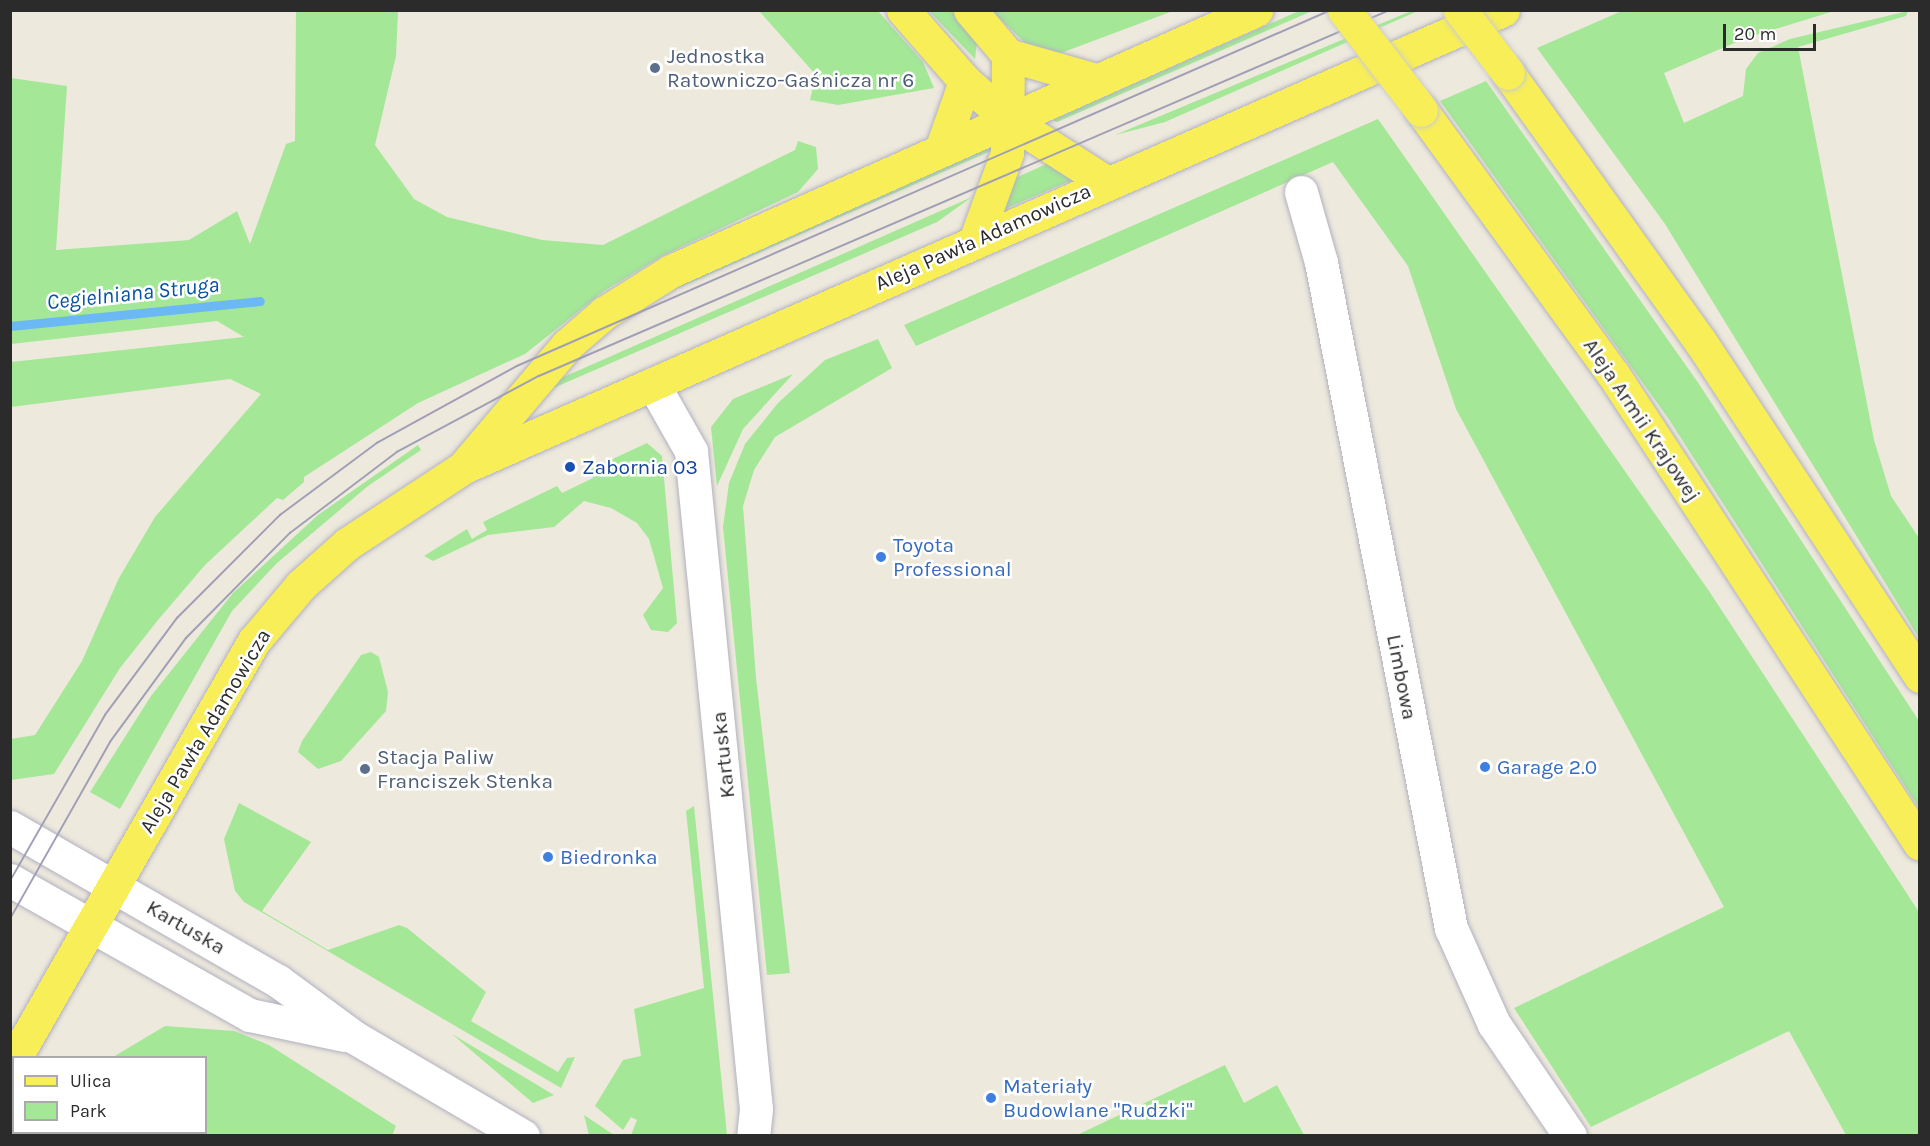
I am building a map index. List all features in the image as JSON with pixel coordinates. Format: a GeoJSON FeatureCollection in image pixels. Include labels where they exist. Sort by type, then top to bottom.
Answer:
{"type":"FeatureCollection","features":[{"type":"Feature","properties":{"kind":"main road"},"geometry":{"type":"LineString","coordinates":[[903,10],[965,81],[1009,120],[1107,183]]}},
{"type":"Feature","properties":{"kind":"main road"},"geometry":{"type":"LineString","coordinates":[[970,10],[1008,55],[1096,80]]}},
{"type":"Feature","properties":{"kind":"main road","name":"Aleja Pawła Adamowicza"},"geometry":{"type":"LineString","coordinates":[[464,467],[567,345],[604,313],[716,248],[1256,10]]}},
{"type":"Feature","properties":{"kind":"main road","name":"Aleja Armii Krajowej"},"geometry":{"type":"LineString","coordinates":[[1344,10],[1613,374],[1920,844]]}},
{"type":"Feature","properties":{"kind":"main road"},"geometry":{"type":"LineString","coordinates":[[1460,10],[1508,73],[1700,341],[1920,676]]}},
{"type":"Feature","properties":{"kind":"main road","name":"Aleja Pawła Adamowicza"},"geometry":{"type":"LineString","coordinates":[[16,1056],[116,886],[255,641],[301,585],[347,544],[464,467],[1503,10]]}},
{"type":"Feature","properties":{"kind":"main road"},"geometry":{"type":"LineString","coordinates":[[975,241],[1000,176],[1009,120],[1008,55]]}},
{"type":"Feature","properties":{"kind":"main road"},"geometry":{"type":"LineString","coordinates":[[941,150],[965,81]]}},
{"type":"Feature","properties":{"kind":"street","name":"Limbowa"},"geometry":{"type":"LineString","coordinates":[[1301,192],[1321,262],[1451,928],[1494,1024],[1570,1136]]}},
{"type":"Feature","properties":{"kind":"street","name":"Kartuska"},"geometry":{"type":"LineString","coordinates":[[653,384],[691,451],[750,1050],[753,1136]]}},
{"type":"Feature","properties":{"kind":"street","name":"Kartuska"},"geometry":{"type":"LineString","coordinates":[[10,827],[278,981],[354,1037],[523,1136]]}},
{"type":"Feature","properties":{"kind":"street","name":"Kartuska"},"geometry":{"type":"LineString","coordinates":[[10,880],[250,1015],[354,1037]]}},
{"type":"Feature","properties":{"kind":"green space"},"geometry":{"type":"Polygon","coordinates":[[[1624,10],[1834,11],[1746,38],[1664,73],[1684,123],[1743,96],[1746,69],[1758,53],[1790,39],[1908,11],[1906,16],[1798,47],[1874,440],[1891,496],[1919,538],[1919,638],[1665,224],[1537,48],[1624,10]]]}},
{"type":"Feature","properties":{"kind":"green space"},"geometry":{"type":"Polygon","coordinates":[[[296,11],[398,11],[396,56],[375,145],[414,199],[447,217],[542,240],[603,245],[795,150],[798,141],[816,147],[818,169],[798,192],[662,256],[604,291],[525,354],[418,403],[304,477],[304,482],[283,500],[277,498],[205,565],[158,620],[120,668],[54,774],[11,780],[11,739],[35,735],[82,661],[119,578],[155,517],[261,394],[230,379],[11,407],[11,362],[244,337],[217,321],[11,344],[11,78],[67,86],[56,250],[189,240],[237,211],[250,244],[286,144],[295,141],[296,11]]]}},
{"type":"Feature","properties":{"kind":"green space"},"geometry":{"type":"Polygon","coordinates":[[[759,11],[878,11],[923,62],[934,88],[838,105],[810,100],[816,75],[759,11]]]}},
{"type":"Feature","properties":{"kind":"green space"},"geometry":{"type":"Polygon","coordinates":[[[929,11],[953,11],[977,41],[975,59],[929,11]]]}},
{"type":"Feature","properties":{"kind":"green space"},"geometry":{"type":"Polygon","coordinates":[[[992,11],[1173,11],[1061,53],[1025,43],[992,11]]]}},
{"type":"Feature","properties":{"kind":"green space"},"geometry":{"type":"Polygon","coordinates":[[[1299,11],[1312,11],[1057,122],[1052,120],[1299,11]]]}},
{"type":"Feature","properties":{"kind":"green space"},"geometry":{"type":"Polygon","coordinates":[[[1411,11],[1418,11],[1165,122],[1115,135],[1411,11]]]}},
{"type":"Feature","properties":{"kind":"green space"},"geometry":{"type":"Polygon","coordinates":[[[1486,81],[1699,384],[1919,721],[1919,808],[1668,418],[1440,101],[1486,81]]]}},
{"type":"Feature","properties":{"kind":"green space"},"geometry":{"type":"Polygon","coordinates":[[[1378,119],[1709,591],[1919,912],[1919,1135],[1846,1135],[1789,1031],[1591,1127],[1514,1008],[1724,907],[1456,409],[1408,266],[1333,162],[916,346],[904,325],[1378,119]]]}},
{"type":"Feature","properties":{"kind":"green space"},"geometry":{"type":"Polygon","coordinates":[[[999,142],[1002,146],[667,293],[707,271],[999,142]]]}},
{"type":"Feature","properties":{"kind":"green space"},"geometry":{"type":"Polygon","coordinates":[[[1051,162],[1079,177],[998,212],[1013,179],[1051,162]]]}},
{"type":"Feature","properties":{"kind":"green space"},"geometry":{"type":"Polygon","coordinates":[[[972,197],[937,222],[551,389],[550,383],[972,197]]]}},
{"type":"Feature","properties":{"kind":"green space"},"geometry":{"type":"Polygon","coordinates":[[[878,339],[892,368],[775,437],[754,470],[743,506],[756,678],[790,973],[767,975],[723,527],[729,483],[745,444],[778,403],[825,360],[878,339]]]}},
{"type":"Feature","properties":{"kind":"green space"},"geometry":{"type":"Polygon","coordinates":[[[793,374],[743,429],[717,486],[711,427],[733,399],[793,374]]]}},
{"type":"Feature","properties":{"kind":"green space"},"geometry":{"type":"Polygon","coordinates":[[[647,443],[662,456],[677,623],[668,632],[651,630],[643,615],[663,588],[649,539],[637,523],[611,508],[584,501],[554,527],[488,535],[433,561],[424,556],[467,529],[472,539],[487,530],[483,522],[557,486],[562,493],[593,478],[589,470],[647,443]]]}},
{"type":"Feature","properties":{"kind":"green space"},"geometry":{"type":"Polygon","coordinates":[[[418,445],[421,450],[368,486],[277,563],[232,611],[120,809],[90,792],[151,696],[233,593],[318,515],[418,445]]]}},
{"type":"Feature","properties":{"kind":"green space"},"geometry":{"type":"Polygon","coordinates":[[[371,652],[379,657],[388,692],[386,711],[341,761],[318,769],[298,752],[302,741],[361,655],[371,652]]]}},
{"type":"Feature","properties":{"kind":"green space"},"geometry":{"type":"Polygon","coordinates":[[[239,803],[311,842],[262,911],[328,950],[399,925],[407,928],[486,992],[471,1021],[558,1072],[567,1058],[575,1057],[561,1088],[244,902],[235,891],[224,839],[239,803]]]}},
{"type":"Feature","properties":{"kind":"green space"},"geometry":{"type":"Polygon","coordinates":[[[694,806],[727,1135],[631,1135],[637,1120],[631,1117],[623,1130],[595,1106],[623,1060],[641,1056],[634,1009],[704,988],[686,811],[694,806]]]}},
{"type":"Feature","properties":{"kind":"green space"},"geometry":{"type":"Polygon","coordinates":[[[165,1026],[234,1031],[269,1045],[396,1126],[392,1136],[66,1136],[207,1134],[207,1056],[115,1056],[165,1026]]]}},
{"type":"Feature","properties":{"kind":"green space"},"geometry":{"type":"Polygon","coordinates":[[[452,1034],[554,1095],[533,1103],[452,1034]]]}},
{"type":"Feature","properties":{"kind":"green space"},"geometry":{"type":"Polygon","coordinates":[[[1225,1065],[1244,1103],[1277,1085],[1304,1135],[1077,1135],[1225,1065]]]}},
{"type":"Feature","properties":{"kind":"green space"},"geometry":{"type":"Polygon","coordinates":[[[584,1115],[614,1135],[589,1135],[584,1115]]]}},
{"type":"Feature","properties":{"kind":"waterway","name":"Cegielniana Struga"},"geometry":{"type":"LineString","coordinates":[[10,326],[260,301]]}},
{"type":"Feature","properties":{"kind":"tram line"},"geometry":{"type":"LineString","coordinates":[[10,881],[105,715],[177,618],[280,515],[377,443],[517,366],[1331,10]]}},
{"type":"Feature","properties":{"kind":"tram line"},"geometry":{"type":"LineString","coordinates":[[10,919],[110,742],[186,638],[290,533],[397,452],[539,376],[1390,10]]}},
{"type":"Feature","properties":{"kind":"place","name":"Jednostka Ratowniczo-Gaśnicza nr 6"},"geometry":{"type":"Point","coordinates":[655,68]}},
{"type":"Feature","properties":{"kind":"place","name":"Zabornia 03"},"geometry":{"type":"Point","coordinates":[570,467]}},
{"type":"Feature","properties":{"kind":"place","name":"Toyota Professional"},"geometry":{"type":"Point","coordinates":[881,557]}},
{"type":"Feature","properties":{"kind":"place","name":"Garage 2.0"},"geometry":{"type":"Point","coordinates":[1485,767]}},
{"type":"Feature","properties":{"kind":"place","name":"Stacja Paliw Franciszek Stenka"},"geometry":{"type":"Point","coordinates":[365,769]}},
{"type":"Feature","properties":{"kind":"place","name":"Biedronka"},"geometry":{"type":"Point","coordinates":[548,857]}},
{"type":"Feature","properties":{"kind":"place","name":"Materiały Budowlane \"Rudzki\""},"geometry":{"type":"Point","coordinates":[991,1098]}}]}
